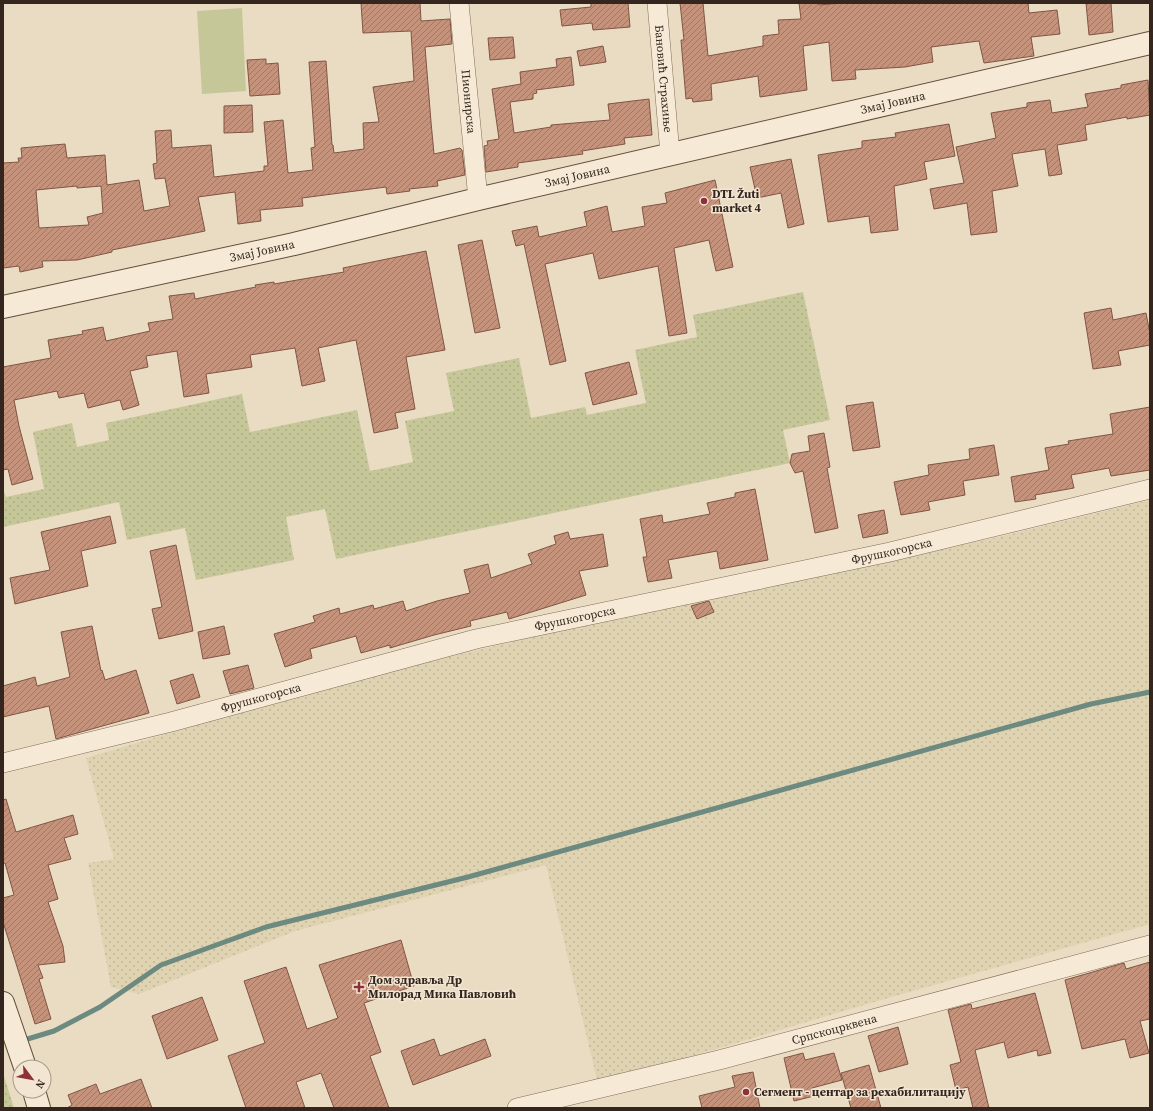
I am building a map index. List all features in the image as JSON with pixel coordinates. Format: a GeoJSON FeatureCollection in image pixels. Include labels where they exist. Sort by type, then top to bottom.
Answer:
{"type":"FeatureCollection","features":[{"type":"Feature","properties":{"kind":"street","name":"Пионирска"},"geometry":{"type":"LineString","coordinates":[[459,3],[478,199]]}},
{"type":"Feature","properties":{"kind":"street","name":"Бановић Страхиње"},"geometry":{"type":"LineString","coordinates":[[657,3],[670,154]]}},
{"type":"Feature","properties":{"kind":"street","name":"Змај Јовина"},"geometry":{"type":"LineString","coordinates":[[3,307],[294,244],[478,199],[1150,43]]}},
{"type":"Feature","properties":{"kind":"street","name":"Фрушкогорска"},"geometry":{"type":"LineString","coordinates":[[3,764],[171,722],[476,639],[890,552],[1150,489]]}},
{"type":"Feature","properties":{"kind":"street","name":"Српскоцрквена"},"geometry":{"type":"LineString","coordinates":[[517,1108],[719,1060],[1150,945]]}},
{"type":"Feature","properties":{"kind":"street"},"geometry":{"type":"LineString","coordinates":[[6,1012],[23,1059]]}},
{"type":"Feature","properties":{"kind":"shaded area"},"geometry":{"type":"Polygon","coordinates":[[[1150,500],[1150,924],[881,1000],[598,1084],[546,865],[295,931],[139,994],[111,987],[88,863],[114,859],[86,758],[325,687],[688,599],[869,566],[1003,536],[1150,500]]]}},
{"type":"Feature","properties":{"kind":"green space"},"geometry":{"type":"Polygon","coordinates":[[[242,8],[246,91],[202,94],[197,11],[242,8]]]}},
{"type":"Feature","properties":{"kind":"green space"},"geometry":{"type":"Polygon","coordinates":[[[803,292],[830,420],[783,430],[790,463],[336,559],[325,509],[286,517],[294,560],[196,580],[185,528],[127,540],[119,502],[3,527],[3,488],[6,497],[44,489],[33,432],[72,423],[77,447],[109,440],[106,423],[242,394],[250,432],[357,410],[370,471],[413,462],[405,421],[454,411],[446,373],[519,358],[531,418],[585,407],[587,415],[646,403],[635,350],[697,337],[693,315],[803,292]]]}},
{"type":"Feature","properties":{"kind":"green space"},"geometry":{"type":"Polygon","coordinates":[[[3,1073],[14,1108],[3,1108],[3,1073]]]}},
{"type":"Feature","properties":{"kind":"building"},"geometry":{"type":"Polygon","coordinates":[[[361,3],[420,3],[421,21],[450,19],[452,44],[425,47],[434,154],[460,148],[462,150],[465,175],[437,181],[438,186],[409,189],[410,191],[387,194],[386,187],[302,198],[303,206],[260,210],[261,221],[238,224],[235,192],[198,197],[205,231],[112,250],[112,252],[77,260],[42,261],[43,267],[20,272],[19,266],[3,268],[3,163],[19,162],[18,158],[22,158],[21,148],[65,144],[67,158],[105,155],[107,185],[139,180],[144,211],[170,206],[165,178],[155,179],[153,164],[157,163],[155,131],[171,130],[172,148],[211,145],[214,177],[264,171],[264,166],[268,166],[264,122],[283,120],[288,173],[313,170],[311,148],[315,147],[309,62],[326,61],[332,145],[334,153],[364,149],[363,123],[379,122],[373,87],[414,81],[411,31],[363,33],[361,3]],[[77,186],[36,190],[39,228],[89,225],[87,217],[103,213],[101,186],[77,188],[77,186]]]}},
{"type":"Feature","properties":{"kind":"building"},"geometry":{"type":"Polygon","coordinates":[[[591,3],[628,3],[630,27],[593,30],[592,23],[562,26],[560,10],[591,7],[591,3]]]}},
{"type":"Feature","properties":{"kind":"building"},"geometry":{"type":"Polygon","coordinates":[[[680,3],[703,3],[708,56],[763,46],[763,36],[779,34],[778,20],[801,19],[799,3],[818,3],[819,5],[841,3],[1028,3],[1029,13],[1057,10],[1060,34],[1031,37],[1034,56],[984,63],[979,41],[931,47],[933,62],[905,67],[855,70],[856,79],[832,81],[829,42],[803,46],[807,90],[760,97],[758,76],[711,84],[712,100],[693,102],[692,98],[686,99],[681,40],[684,40],[680,3]]]}},
{"type":"Feature","properties":{"kind":"building"},"geometry":{"type":"Polygon","coordinates":[[[1086,3],[1111,3],[1113,32],[1089,35],[1086,3]]]}},
{"type":"Feature","properties":{"kind":"building"},"geometry":{"type":"Polygon","coordinates":[[[513,37],[515,58],[490,60],[488,38],[513,37]]]}},
{"type":"Feature","properties":{"kind":"building"},"geometry":{"type":"Polygon","coordinates":[[[603,46],[606,62],[580,66],[577,51],[603,46]]]}},
{"type":"Feature","properties":{"kind":"building"},"geometry":{"type":"Polygon","coordinates":[[[571,57],[574,85],[536,90],[537,93],[533,94],[533,99],[510,102],[514,133],[551,127],[551,125],[610,120],[608,104],[649,99],[652,135],[624,138],[625,144],[582,151],[583,154],[518,163],[518,167],[486,172],[484,146],[488,145],[487,141],[499,139],[492,89],[521,84],[520,72],[557,67],[556,59],[571,57]]]}},
{"type":"Feature","properties":{"kind":"building"},"geometry":{"type":"Polygon","coordinates":[[[266,59],[266,64],[278,63],[280,94],[250,96],[247,60],[266,59]]]}},
{"type":"Feature","properties":{"kind":"building"},"geometry":{"type":"Polygon","coordinates":[[[1148,80],[1150,115],[1127,119],[1127,117],[1085,125],[1087,140],[1057,145],[1062,174],[1049,176],[1045,149],[1012,154],[1018,186],[992,191],[997,232],[971,235],[967,203],[934,209],[930,189],[964,183],[956,147],[996,138],[991,113],[1027,107],[1027,103],[1050,100],[1052,113],[1088,107],[1085,94],[1121,88],[1121,85],[1148,80]]]}},
{"type":"Feature","properties":{"kind":"building"},"geometry":{"type":"Polygon","coordinates":[[[252,105],[253,132],[224,133],[224,106],[252,105]]]}},
{"type":"Feature","properties":{"kind":"building"},"geometry":{"type":"Polygon","coordinates":[[[949,124],[955,156],[924,162],[927,179],[894,186],[898,230],[871,233],[869,216],[828,222],[818,155],[862,148],[862,141],[896,137],[895,133],[949,124]]]}},
{"type":"Feature","properties":{"kind":"building"},"geometry":{"type":"Polygon","coordinates":[[[791,159],[804,224],[788,228],[781,193],[757,198],[750,167],[791,159]]]}},
{"type":"Feature","properties":{"kind":"building"},"geometry":{"type":"Polygon","coordinates":[[[715,180],[733,267],[716,271],[709,240],[674,248],[687,333],[669,336],[658,266],[599,279],[593,253],[545,264],[566,361],[550,365],[524,244],[516,246],[512,231],[537,226],[539,237],[587,226],[584,212],[607,206],[612,232],[645,226],[642,207],[667,203],[665,193],[715,180]]]}},
{"type":"Feature","properties":{"kind":"building"},"geometry":{"type":"Polygon","coordinates":[[[482,240],[500,328],[475,333],[458,245],[482,240]]]}},
{"type":"Feature","properties":{"kind":"building"},"geometry":{"type":"Polygon","coordinates":[[[426,251],[445,350],[406,357],[415,409],[395,413],[398,428],[374,433],[356,340],[318,348],[325,381],[302,386],[295,348],[250,355],[252,367],[206,374],[209,393],[184,397],[177,351],[146,356],[148,367],[130,371],[139,405],[123,410],[120,400],[88,408],[84,393],[59,398],[57,391],[14,400],[19,426],[33,479],[12,485],[8,469],[3,470],[3,367],[51,358],[48,340],[83,334],[82,331],[103,327],[106,341],[150,331],[148,323],[173,319],[169,296],[194,293],[195,299],[256,287],[255,285],[274,282],[274,284],[344,272],[343,268],[426,251]]]}},
{"type":"Feature","properties":{"kind":"building"},"geometry":{"type":"Polygon","coordinates":[[[1111,308],[1113,320],[1146,313],[1150,334],[1150,345],[1118,351],[1121,365],[1093,369],[1084,313],[1111,308]]]}},
{"type":"Feature","properties":{"kind":"building"},"geometry":{"type":"Polygon","coordinates":[[[629,362],[637,394],[593,405],[585,373],[629,362]]]}},
{"type":"Feature","properties":{"kind":"building"},"geometry":{"type":"Polygon","coordinates":[[[873,402],[880,447],[853,451],[846,406],[873,402]]]}},
{"type":"Feature","properties":{"kind":"building"},"geometry":{"type":"Polygon","coordinates":[[[1150,407],[1150,470],[1111,476],[1109,468],[1071,475],[1074,488],[1035,495],[1036,499],[1015,502],[1011,477],[1049,470],[1045,448],[1069,444],[1068,441],[1113,434],[1110,414],[1150,407]]]}},
{"type":"Feature","properties":{"kind":"building"},"geometry":{"type":"Polygon","coordinates":[[[824,433],[830,467],[827,468],[838,528],[815,533],[803,471],[795,473],[790,463],[792,454],[810,451],[808,436],[824,433]]]}},
{"type":"Feature","properties":{"kind":"building"},"geometry":{"type":"Polygon","coordinates":[[[994,445],[999,475],[963,481],[965,495],[928,502],[930,510],[901,515],[894,482],[929,475],[928,465],[970,459],[969,449],[994,445]]]}},
{"type":"Feature","properties":{"kind":"building"},"geometry":{"type":"Polygon","coordinates":[[[755,489],[768,560],[720,569],[717,551],[668,560],[672,578],[648,582],[643,557],[647,557],[640,519],[662,515],[663,523],[710,514],[707,503],[735,497],[735,493],[755,489]]]}},
{"type":"Feature","properties":{"kind":"building"},"geometry":{"type":"Polygon","coordinates":[[[884,510],[888,533],[863,538],[858,515],[884,510]]]}},
{"type":"Feature","properties":{"kind":"building"},"geometry":{"type":"Polygon","coordinates":[[[110,516],[116,543],[81,551],[88,586],[15,604],[10,578],[50,570],[41,532],[110,516]]]}},
{"type":"Feature","properties":{"kind":"building"},"geometry":{"type":"Polygon","coordinates":[[[568,532],[570,539],[603,534],[608,566],[579,571],[586,595],[509,619],[507,612],[470,621],[471,626],[390,648],[390,645],[361,653],[356,636],[310,649],[312,658],[285,667],[274,634],[315,622],[313,616],[339,608],[340,614],[373,605],[374,609],[403,601],[406,611],[437,601],[470,593],[464,570],[488,564],[491,578],[532,564],[528,554],[556,544],[554,536],[568,532]]]}},
{"type":"Feature","properties":{"kind":"building"},"geometry":{"type":"Polygon","coordinates":[[[176,545],[193,631],[159,639],[152,609],[162,607],[150,551],[176,545]]]}},
{"type":"Feature","properties":{"kind":"building"},"geometry":{"type":"Polygon","coordinates":[[[709,601],[714,612],[697,619],[691,606],[709,601]]]}},
{"type":"Feature","properties":{"kind":"building"},"geometry":{"type":"Polygon","coordinates":[[[92,626],[101,671],[102,670],[105,680],[136,670],[149,713],[56,739],[49,706],[3,717],[3,686],[35,677],[37,686],[70,677],[61,632],[92,626]]]}},
{"type":"Feature","properties":{"kind":"building"},"geometry":{"type":"Polygon","coordinates":[[[224,626],[230,654],[203,659],[198,632],[224,626]]]}},
{"type":"Feature","properties":{"kind":"building"},"geometry":{"type":"Polygon","coordinates":[[[248,665],[254,688],[230,694],[223,671],[248,665]]]}},
{"type":"Feature","properties":{"kind":"building"},"geometry":{"type":"Polygon","coordinates":[[[193,674],[200,697],[177,704],[170,681],[193,674]]]}},
{"type":"Feature","properties":{"kind":"building"},"geometry":{"type":"Polygon","coordinates":[[[6,799],[16,832],[73,815],[78,834],[64,838],[71,859],[48,865],[58,899],[48,902],[63,946],[65,962],[38,965],[43,978],[39,979],[51,1019],[35,1024],[3,922],[3,898],[14,895],[5,863],[3,864],[3,800],[6,799]]]}},
{"type":"Feature","properties":{"kind":"building"},"geometry":{"type":"Polygon","coordinates":[[[401,940],[414,986],[364,1003],[381,1052],[370,1056],[389,1108],[334,1108],[321,1073],[296,1082],[305,1108],[246,1108],[228,1056],[265,1043],[244,981],[286,967],[307,1029],[338,1018],[319,965],[401,940]]]}},
{"type":"Feature","properties":{"kind":"building"},"geometry":{"type":"Polygon","coordinates":[[[1150,962],[1150,1019],[1140,1021],[1149,1053],[1130,1058],[1125,1039],[1082,1049],[1065,980],[1124,963],[1126,969],[1150,962]]]}},
{"type":"Feature","properties":{"kind":"building"},"geometry":{"type":"Polygon","coordinates":[[[1035,993],[1051,1053],[1038,1056],[1037,1050],[1008,1058],[1004,1042],[975,1050],[989,1108],[973,1108],[968,1087],[956,1090],[950,1065],[961,1062],[948,1010],[971,1004],[972,1009],[1035,993]]]}},
{"type":"Feature","properties":{"kind":"building"},"geometry":{"type":"Polygon","coordinates":[[[202,997],[218,1040],[167,1059],[152,1016],[202,997]]]}},
{"type":"Feature","properties":{"kind":"building"},"geometry":{"type":"Polygon","coordinates":[[[898,1027],[908,1064],[879,1072],[868,1036],[898,1027]]]}},
{"type":"Feature","properties":{"kind":"building"},"geometry":{"type":"Polygon","coordinates":[[[434,1039],[440,1056],[485,1039],[491,1056],[413,1085],[401,1051],[434,1039]]]}},
{"type":"Feature","properties":{"kind":"building"},"geometry":{"type":"Polygon","coordinates":[[[803,1053],[805,1060],[834,1053],[842,1080],[812,1088],[814,1096],[794,1101],[784,1058],[803,1053]]]}},
{"type":"Feature","properties":{"kind":"building"},"geometry":{"type":"Polygon","coordinates":[[[869,1065],[881,1108],[851,1108],[841,1073],[869,1065]]]}},
{"type":"Feature","properties":{"kind":"building"},"geometry":{"type":"Polygon","coordinates":[[[753,1072],[760,1108],[702,1108],[699,1096],[735,1087],[732,1076],[753,1072]]]}},
{"type":"Feature","properties":{"kind":"building"},"geometry":{"type":"Polygon","coordinates":[[[141,1079],[152,1108],[67,1108],[72,1105],[68,1095],[96,1084],[100,1094],[141,1079]]]}},
{"type":"Feature","properties":{"kind":"waterway"},"geometry":{"type":"LineString","coordinates":[[21,1041],[54,1031],[100,1007],[161,965],[266,927],[468,877],[1091,704],[1150,692]]}},
{"type":"Feature","properties":{"kind":"place","name":"DTL Žuti market 4"},"geometry":{"type":"Point","coordinates":[704,201]}},
{"type":"Feature","properties":{"kind":"place","name":"Дом здравља Др Милорад Мика Павловић"},"geometry":{"type":"Point","coordinates":[359,987]}},
{"type":"Feature","properties":{"kind":"place","name":"Сегмент - центар за рехабилитацију"},"geometry":{"type":"Point","coordinates":[746,1092]}}]}
